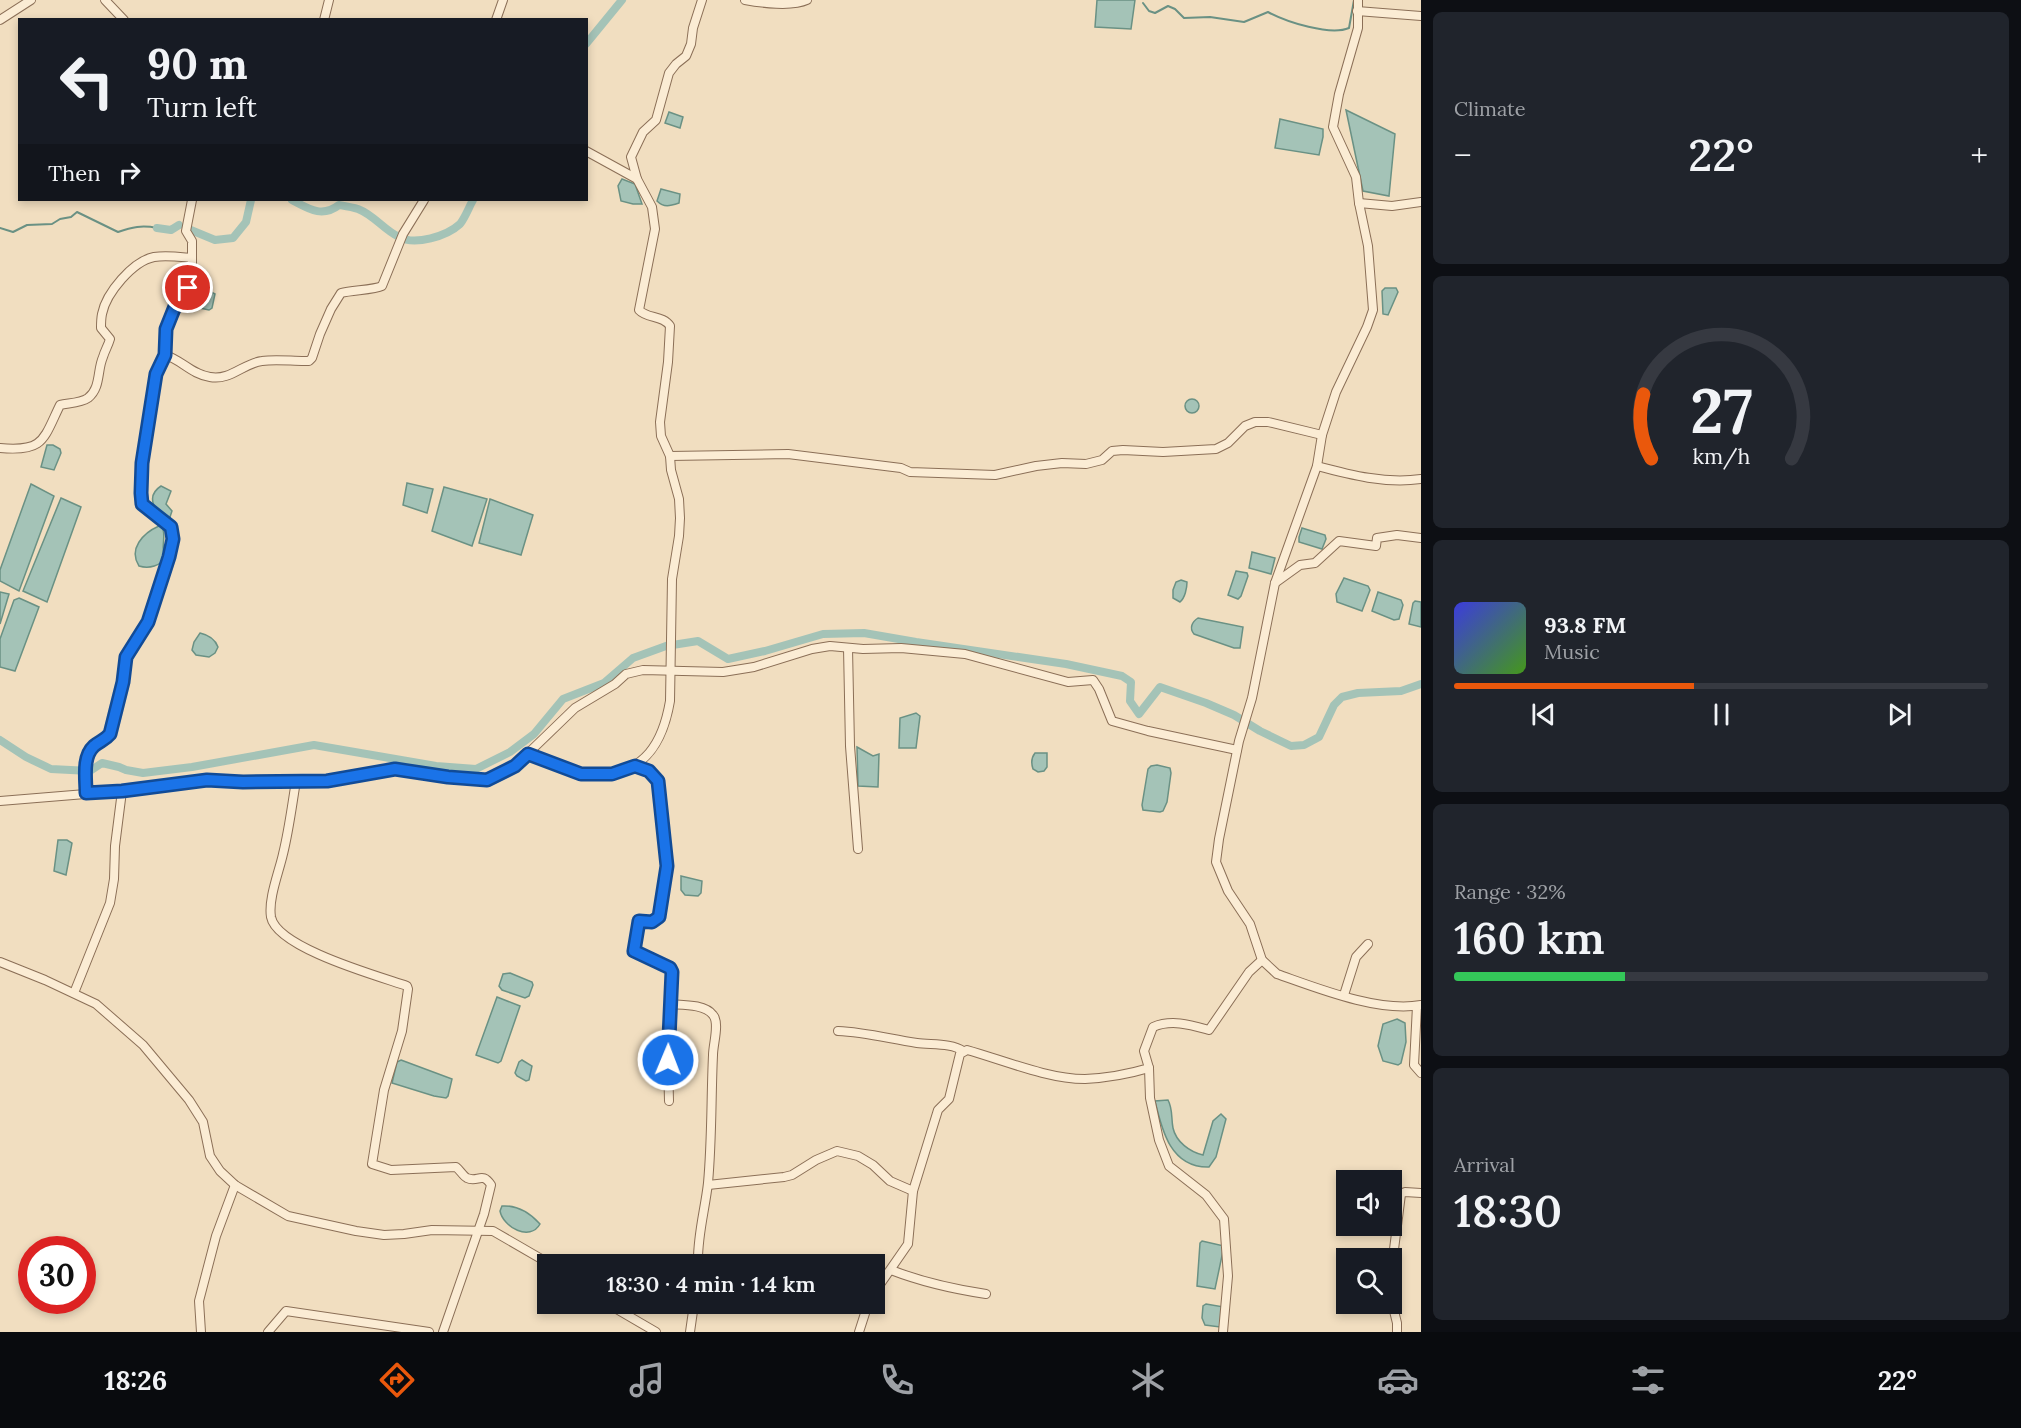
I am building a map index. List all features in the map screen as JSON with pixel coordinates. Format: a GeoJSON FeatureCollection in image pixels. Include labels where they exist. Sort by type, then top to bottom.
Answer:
{"type":"FeatureCollection","features":[{"type":"Feature","properties":{"kind":"street"},"geometry":{"type":"LineString","coordinates":[[0,20],[31,0]]}},
{"type":"Feature","properties":{"kind":"street"},"geometry":{"type":"LineString","coordinates":[[105,0],[122,18]]}},
{"type":"Feature","properties":{"kind":"street"},"geometry":{"type":"LineString","coordinates":[[324,18],[329,0]]}},
{"type":"Feature","properties":{"kind":"street"},"geometry":{"type":"LineString","coordinates":[[497,18],[503,0]]}},
{"type":"Feature","properties":{"kind":"street"},"geometry":{"type":"LineString","coordinates":[[528,754],[581,774],[612,774],[635,766],[653,749],[664,726],[670,701],[672,579],[680,518],[679,499],[671,470],[670,456],[661,436],[660,422],[670,326],[667,321],[642,314],[639,310],[655,229],[652,207],[637,179],[631,157],[643,132],[656,120],[669,73],[686,56],[702,0]]}},
{"type":"Feature","properties":{"kind":"street"},"geometry":{"type":"LineString","coordinates":[[745,0],[763,3],[802,3],[807,0]]}},
{"type":"Feature","properties":{"kind":"street"},"geometry":{"type":"LineString","coordinates":[[1359,0],[1358,28],[1339,94],[1333,128],[1356,177],[1368,246],[1373,310],[1368,327],[1336,392],[1322,435],[1317,466],[1275,583],[1252,698],[1238,746],[1216,862],[1228,891],[1250,924],[1262,960],[1277,974],[1387,1006],[1419,1006],[1414,1065],[1421,1073]]}},
{"type":"Feature","properties":{"kind":"street"},"geometry":{"type":"LineString","coordinates":[[1357,11],[1421,16]]}},
{"type":"Feature","properties":{"kind":"street"},"geometry":{"type":"LineString","coordinates":[[588,152],[637,179]]}},
{"type":"Feature","properties":{"kind":"street"},"geometry":{"type":"LineString","coordinates":[[86,793],[85,766],[88,754],[110,734],[123,682],[126,657],[148,622],[173,539],[171,527],[142,504],[141,493],[148,420],[156,374],[165,355],[166,329],[176,304],[188,288],[192,272],[192,241],[186,231],[192,201]]}},
{"type":"Feature","properties":{"kind":"street"},"geometry":{"type":"LineString","coordinates":[[165,355],[175,358],[192,372],[219,378],[261,361],[309,361],[331,309],[341,293],[381,286],[403,234],[423,201]]}},
{"type":"Feature","properties":{"kind":"street"},"geometry":{"type":"LineString","coordinates":[[1359,203],[1392,206],[1421,202]]}},
{"type":"Feature","properties":{"kind":"street"},"geometry":{"type":"LineString","coordinates":[[0,448],[26,449],[39,443],[48,432],[60,405],[88,398],[93,392],[99,381],[102,358],[110,339],[101,328],[102,314],[106,302],[132,267],[154,257],[192,258]]}},
{"type":"Feature","properties":{"kind":"street"},"geometry":{"type":"LineString","coordinates":[[670,456],[788,454],[901,468],[910,472],[995,475],[1044,465],[1086,464],[1102,460],[1112,451],[1163,452],[1216,449],[1228,443],[1245,426],[1255,422],[1268,422],[1322,435]]}},
{"type":"Feature","properties":{"kind":"street"},"geometry":{"type":"LineString","coordinates":[[1317,466],[1361,478],[1403,482],[1421,480]]}},
{"type":"Feature","properties":{"kind":"street"},"geometry":{"type":"LineString","coordinates":[[1275,583],[1300,565],[1315,562],[1339,541],[1376,546],[1377,538],[1397,535],[1421,538]]}},
{"type":"Feature","properties":{"kind":"street"},"geometry":{"type":"LineString","coordinates":[[0,801],[122,791],[207,780],[327,781],[395,769],[487,780],[515,766],[575,708],[615,684],[626,674],[643,670],[723,672],[754,668],[812,649],[831,646],[863,650],[901,648],[965,654],[1068,682],[1093,680],[1100,688],[1112,721],[1148,731],[1238,746]]}},
{"type":"Feature","properties":{"kind":"street"},"geometry":{"type":"LineString","coordinates":[[848,648],[850,746],[858,849]]}},
{"type":"Feature","properties":{"kind":"street"},"geometry":{"type":"LineString","coordinates":[[635,766],[649,771],[658,781],[667,866],[659,917],[652,922],[639,921],[634,951],[670,968],[672,972],[669,1101]]}},
{"type":"Feature","properties":{"kind":"street"},"geometry":{"type":"LineString","coordinates":[[296,781],[284,852],[272,904],[271,916],[275,928],[310,951],[406,986],[408,989],[402,1031],[384,1090],[372,1164],[391,1170],[456,1167],[465,1177],[483,1178],[491,1185],[443,1332]]}},
{"type":"Feature","properties":{"kind":"street"},"geometry":{"type":"LineString","coordinates":[[74,993],[110,903],[122,791]]}},
{"type":"Feature","properties":{"kind":"street"},"geometry":{"type":"LineString","coordinates":[[1344,995],[1356,957],[1368,944]]}},
{"type":"Feature","properties":{"kind":"street"},"geometry":{"type":"LineString","coordinates":[[1223,1332],[1228,1276],[1224,1219],[1206,1195],[1169,1166],[1159,1140],[1150,1098],[1149,1068],[1144,1052],[1153,1026],[1161,1023],[1181,1023],[1209,1030],[1249,972],[1262,960]]}},
{"type":"Feature","properties":{"kind":"street"},"geometry":{"type":"LineString","coordinates":[[0,962],[96,1004],[143,1045],[189,1100],[203,1122],[210,1156],[220,1171],[235,1185],[288,1216],[384,1235],[432,1230],[493,1231],[537,1256]]}},
{"type":"Feature","properties":{"kind":"street"},"geometry":{"type":"LineString","coordinates":[[670,1004],[690,1005],[704,1009],[712,1012],[716,1020],[713,1053],[713,1118],[708,1185],[701,1216],[699,1254]]}},
{"type":"Feature","properties":{"kind":"street"},"geometry":{"type":"LineString","coordinates":[[837,1031],[968,1050],[1017,1065],[1073,1078],[1086,1079],[1149,1068]]}},
{"type":"Feature","properties":{"kind":"street"},"geometry":{"type":"LineString","coordinates":[[885,1278],[908,1244],[913,1191],[938,1110],[949,1099],[957,1060],[963,1051]]}},
{"type":"Feature","properties":{"kind":"street"},"geometry":{"type":"LineString","coordinates":[[708,1185],[792,1175],[837,1150],[858,1156],[873,1165],[890,1181],[913,1191]]}},
{"type":"Feature","properties":{"kind":"street"},"geometry":{"type":"LineString","coordinates":[[201,1332],[199,1301],[216,1236],[235,1185]]}},
{"type":"Feature","properties":{"kind":"street"},"geometry":{"type":"LineString","coordinates":[[1394,1248],[1400,1196],[1405,1192],[1421,1193]]}},
{"type":"Feature","properties":{"kind":"street"},"geometry":{"type":"LineString","coordinates":[[891,1270],[948,1288],[986,1294]]}},
{"type":"Feature","properties":{"kind":"street"},"geometry":{"type":"LineString","coordinates":[[268,1332],[286,1311],[429,1332]]}},
{"type":"Feature","properties":{"kind":"street"},"geometry":{"type":"LineString","coordinates":[[625,1314],[656,1332]]}},
{"type":"Feature","properties":{"kind":"street"},"geometry":{"type":"LineString","coordinates":[[690,1332],[693,1314]]}},
{"type":"Feature","properties":{"kind":"street"},"geometry":{"type":"LineString","coordinates":[[859,1332],[865,1314]]}},
{"type":"Feature","properties":{"kind":"street"},"geometry":{"type":"LineString","coordinates":[[1394,1314],[1397,1332]]}},
{"type":"Feature","properties":{"kind":"shaded area"},"geometry":{"type":"Polygon","coordinates":[[[1097,0],[1135,0],[1131,29],[1095,27],[1097,0]]]}},
{"type":"Feature","properties":{"kind":"shaded area"},"geometry":{"type":"Polygon","coordinates":[[[1346,110],[1395,134],[1389,196],[1363,191],[1346,110]]]}},
{"type":"Feature","properties":{"kind":"shaded area"},"geometry":{"type":"Polygon","coordinates":[[[669,112],[683,117],[680,128],[665,123],[669,112]]]}},
{"type":"Feature","properties":{"kind":"shaded area"},"geometry":{"type":"Polygon","coordinates":[[[1280,119],[1323,129],[1319,155],[1275,148],[1280,119]]]}},
{"type":"Feature","properties":{"kind":"shaded area"},"geometry":{"type":"Polygon","coordinates":[[[622,179],[635,184],[642,204],[621,201],[618,186],[622,179]]]}},
{"type":"Feature","properties":{"kind":"shaded area"},"geometry":{"type":"Polygon","coordinates":[[[661,189],[680,194],[679,203],[662,205],[657,201],[661,189]]]}},
{"type":"Feature","properties":{"kind":"shaded area"},"geometry":{"type":"Polygon","coordinates":[[[201,287],[215,294],[212,308],[209,310],[195,307],[191,301],[191,291],[201,287]]]}},
{"type":"Feature","properties":{"kind":"shaded area"},"geometry":{"type":"Polygon","coordinates":[[[1385,288],[1396,288],[1398,292],[1388,315],[1383,314],[1382,291],[1385,288]]]}},
{"type":"Feature","properties":{"kind":"shaded area"},"geometry":{"type":"Polygon","coordinates":[[[1192,399],[1197,401],[1199,406],[1197,411],[1192,413],[1187,411],[1185,406],[1187,401],[1192,399]]]}},
{"type":"Feature","properties":{"kind":"shaded area"},"geometry":{"type":"Polygon","coordinates":[[[47,445],[60,449],[61,453],[54,470],[41,467],[47,445]]]}},
{"type":"Feature","properties":{"kind":"shaded area"},"geometry":{"type":"Polygon","coordinates":[[[407,483],[433,489],[427,513],[403,505],[407,483]]]}},
{"type":"Feature","properties":{"kind":"shaded area"},"geometry":{"type":"Polygon","coordinates":[[[31,484],[54,496],[19,591],[0,581],[0,570],[31,484]]]}},
{"type":"Feature","properties":{"kind":"shaded area"},"geometry":{"type":"Polygon","coordinates":[[[161,486],[171,491],[166,504],[172,511],[169,520],[156,510],[154,505],[153,495],[161,486]]]}},
{"type":"Feature","properties":{"kind":"shaded area"},"geometry":{"type":"Polygon","coordinates":[[[444,487],[487,499],[472,546],[432,531],[444,487]]]}},
{"type":"Feature","properties":{"kind":"shaded area"},"geometry":{"type":"Polygon","coordinates":[[[61,498],[81,507],[47,602],[23,591],[61,498]]]}},
{"type":"Feature","properties":{"kind":"shaded area"},"geometry":{"type":"Polygon","coordinates":[[[490,499],[533,515],[521,555],[479,543],[490,499]]]}},
{"type":"Feature","properties":{"kind":"shaded area"},"geometry":{"type":"Polygon","coordinates":[[[162,526],[163,530],[165,557],[161,563],[154,566],[139,566],[135,554],[139,542],[162,526]]]}},
{"type":"Feature","properties":{"kind":"shaded area"},"geometry":{"type":"Polygon","coordinates":[[[1302,528],[1325,535],[1326,539],[1322,549],[1299,542],[1302,528]]]}},
{"type":"Feature","properties":{"kind":"shaded area"},"geometry":{"type":"Polygon","coordinates":[[[1252,552],[1275,558],[1271,574],[1249,568],[1252,552]]]}},
{"type":"Feature","properties":{"kind":"shaded area"},"geometry":{"type":"Polygon","coordinates":[[[1236,571],[1247,573],[1248,576],[1238,599],[1228,595],[1236,571]]]}},
{"type":"Feature","properties":{"kind":"shaded area"},"geometry":{"type":"Polygon","coordinates":[[[1344,578],[1368,586],[1370,590],[1362,611],[1337,602],[1336,594],[1344,578]]]}},
{"type":"Feature","properties":{"kind":"shaded area"},"geometry":{"type":"Polygon","coordinates":[[[1181,580],[1187,584],[1180,602],[1173,598],[1173,590],[1176,582],[1181,580]]]}},
{"type":"Feature","properties":{"kind":"shaded area"},"geometry":{"type":"Polygon","coordinates":[[[0,592],[9,594],[0,624],[0,592]]]}},
{"type":"Feature","properties":{"kind":"shaded area"},"geometry":{"type":"Polygon","coordinates":[[[1378,592],[1401,600],[1403,605],[1399,619],[1394,620],[1372,611],[1378,592]]]}},
{"type":"Feature","properties":{"kind":"shaded area"},"geometry":{"type":"Polygon","coordinates":[[[19,598],[39,607],[15,671],[0,667],[0,639],[14,600],[19,598]]]}},
{"type":"Feature","properties":{"kind":"shaded area"},"geometry":{"type":"Polygon","coordinates":[[[1415,601],[1421,602],[1421,627],[1409,624],[1415,601]]]}},
{"type":"Feature","properties":{"kind":"shaded area"},"geometry":{"type":"Polygon","coordinates":[[[1198,618],[1243,627],[1240,648],[1194,634],[1192,625],[1198,618]]]}},
{"type":"Feature","properties":{"kind":"shaded area"},"geometry":{"type":"Polygon","coordinates":[[[200,633],[211,638],[218,647],[209,657],[196,655],[192,650],[200,633]]]}},
{"type":"Feature","properties":{"kind":"shaded area"},"geometry":{"type":"Polygon","coordinates":[[[916,713],[920,716],[916,748],[899,748],[900,718],[916,713]]]}},
{"type":"Feature","properties":{"kind":"shaded area"},"geometry":{"type":"Polygon","coordinates":[[[857,747],[873,756],[879,754],[878,787],[858,786],[857,747]]]}},
{"type":"Feature","properties":{"kind":"shaded area"},"geometry":{"type":"Polygon","coordinates":[[[1035,753],[1047,753],[1047,767],[1044,771],[1038,772],[1033,769],[1032,761],[1035,753]]]}},
{"type":"Feature","properties":{"kind":"shaded area"},"geometry":{"type":"Polygon","coordinates":[[[1157,765],[1170,768],[1167,802],[1163,811],[1160,812],[1143,810],[1148,769],[1157,765]]]}},
{"type":"Feature","properties":{"kind":"shaded area"},"geometry":{"type":"Polygon","coordinates":[[[58,840],[67,840],[72,843],[66,875],[54,871],[58,840]]]}},
{"type":"Feature","properties":{"kind":"shaded area"},"geometry":{"type":"Polygon","coordinates":[[[681,876],[702,881],[701,893],[698,896],[685,895],[681,890],[681,876]]]}},
{"type":"Feature","properties":{"kind":"shaded area"},"geometry":{"type":"Polygon","coordinates":[[[510,973],[532,982],[529,996],[525,998],[502,990],[499,986],[503,974],[510,973]]]}},
{"type":"Feature","properties":{"kind":"shaded area"},"geometry":{"type":"Polygon","coordinates":[[[497,997],[520,1006],[501,1061],[498,1063],[476,1055],[497,997]]]}},
{"type":"Feature","properties":{"kind":"shaded area"},"geometry":{"type":"Polygon","coordinates":[[[1397,1019],[1405,1023],[1406,1042],[1401,1063],[1398,1065],[1383,1061],[1378,1046],[1383,1024],[1397,1019]]]}},
{"type":"Feature","properties":{"kind":"shaded area"},"geometry":{"type":"Polygon","coordinates":[[[401,1060],[452,1079],[448,1096],[446,1098],[434,1096],[392,1083],[397,1062],[401,1060]]]}},
{"type":"Feature","properties":{"kind":"shaded area"},"geometry":{"type":"Polygon","coordinates":[[[522,1060],[532,1066],[529,1080],[526,1081],[515,1073],[522,1060]]]}},
{"type":"Feature","properties":{"kind":"shaded area"},"geometry":{"type":"Polygon","coordinates":[[[1168,1100],[1177,1138],[1184,1146],[1198,1154],[1203,1155],[1213,1121],[1221,1114],[1226,1119],[1216,1157],[1209,1167],[1196,1166],[1186,1161],[1170,1146],[1155,1101],[1168,1100]]]}},
{"type":"Feature","properties":{"kind":"shaded area"},"geometry":{"type":"Polygon","coordinates":[[[502,1206],[523,1210],[540,1224],[530,1232],[517,1230],[502,1217],[500,1211],[502,1206]]]}},
{"type":"Feature","properties":{"kind":"shaded area"},"geometry":{"type":"Polygon","coordinates":[[[1202,1241],[1224,1246],[1215,1289],[1197,1286],[1202,1241]]]}},
{"type":"Feature","properties":{"kind":"shaded area"},"geometry":{"type":"Polygon","coordinates":[[[1206,1304],[1224,1307],[1220,1327],[1205,1325],[1202,1318],[1203,1306],[1206,1304]]]}},
{"type":"Feature","properties":{"kind":"waterway"},"geometry":{"type":"LineString","coordinates":[[588,42],[622,0]]}},
{"type":"Feature","properties":{"kind":"waterway"},"geometry":{"type":"LineString","coordinates":[[1143,3],[1149,11],[1155,13],[1168,6],[1184,18],[1210,17],[1244,22],[1268,12],[1297,24],[1320,29],[1341,30],[1349,28],[1354,0]]}},
{"type":"Feature","properties":{"kind":"waterway"},"geometry":{"type":"LineString","coordinates":[[186,228],[215,240],[233,238],[246,222],[251,201]]}},
{"type":"Feature","properties":{"kind":"waterway"},"geometry":{"type":"LineString","coordinates":[[294,201],[321,212],[339,205],[358,209],[406,240],[431,238],[454,228],[462,222],[472,201]]}},
{"type":"Feature","properties":{"kind":"waterway"},"geometry":{"type":"LineString","coordinates":[[0,228],[13,232],[27,225],[52,224],[60,219],[71,217],[77,212],[118,232],[137,227],[157,228]]}},
{"type":"Feature","properties":{"kind":"waterway"},"geometry":{"type":"LineString","coordinates":[[157,228],[171,230],[179,225]]}},
{"type":"Feature","properties":{"kind":"waterway"},"geometry":{"type":"LineString","coordinates":[[0,740],[26,757],[51,769],[90,771],[102,763],[143,773],[192,767],[314,745],[436,766],[476,769],[510,752],[534,734],[563,699],[604,683],[633,658],[666,646],[698,641],[728,659],[823,634],[864,633],[1066,664],[1122,676],[1131,682],[1130,701],[1139,714],[1160,687],[1234,715],[1291,746],[1304,745],[1319,737],[1334,705],[1342,697],[1358,693],[1401,691],[1421,684]]}},
{"type":"Feature","properties":{"kind":"route"},"geometry":{"type":"LineString","coordinates":[[188,288],[176,304],[166,329],[165,355],[156,374],[142,463],[142,504],[171,527],[173,539],[148,622],[126,657],[123,682],[110,734],[88,754],[85,766],[86,793],[122,791],[207,780],[327,781],[395,769],[487,780],[515,766],[528,754],[581,774],[612,774],[635,766],[649,771],[658,781],[667,866],[659,917],[652,922],[639,921],[634,951],[670,968],[672,972],[668,1060]]}}]}
